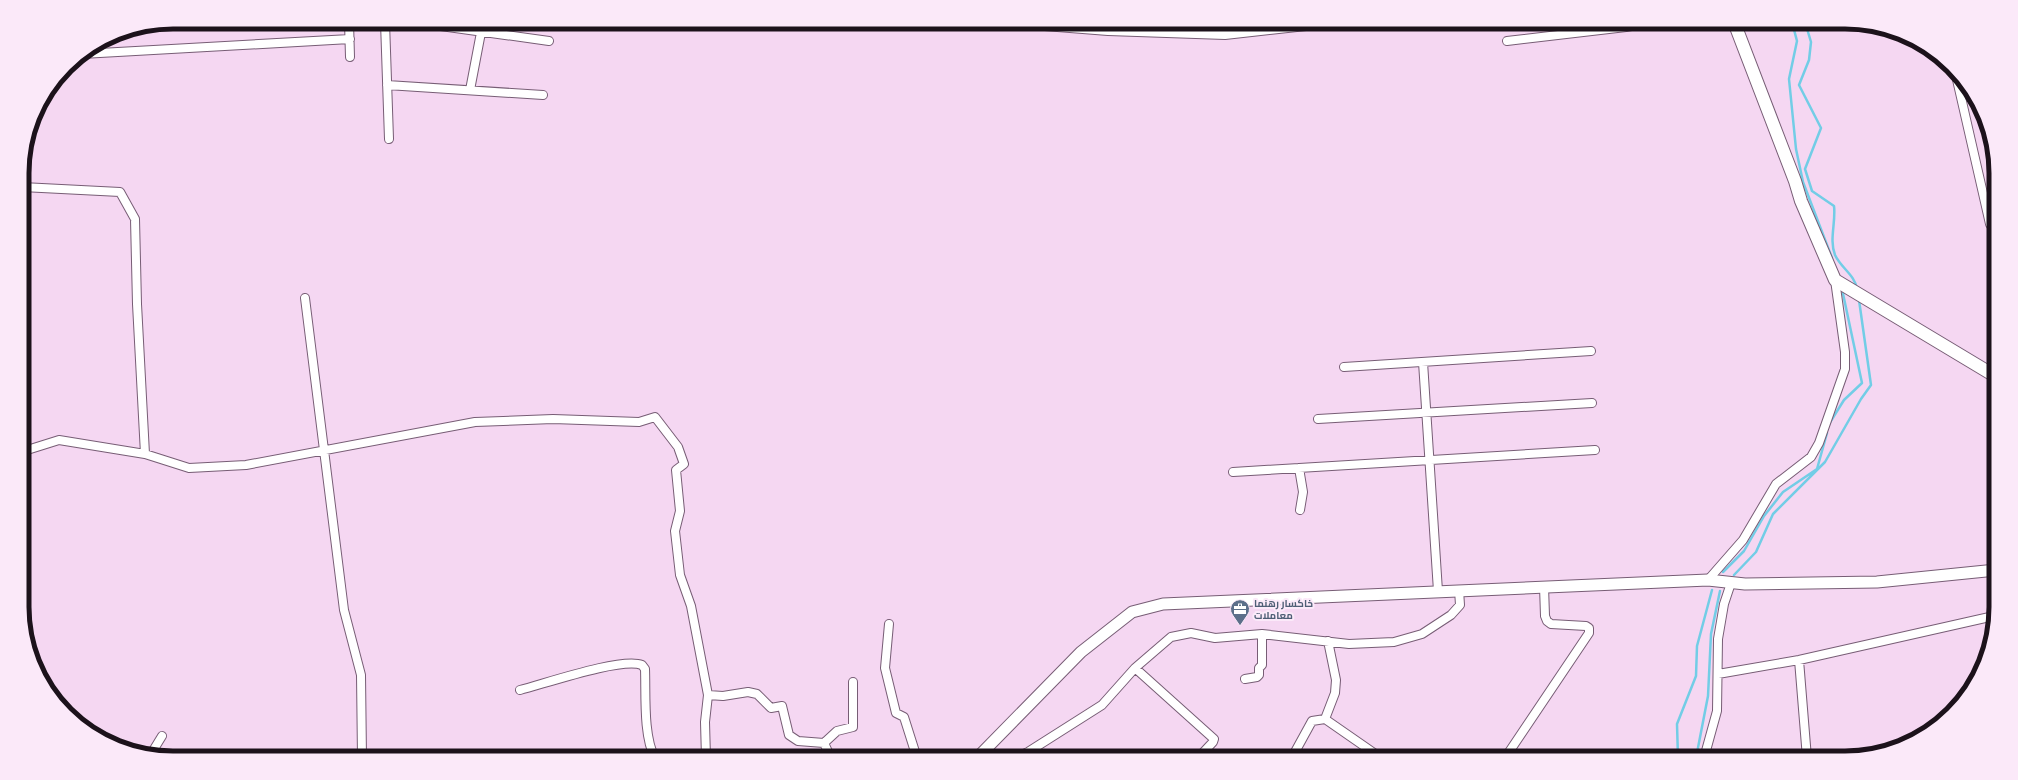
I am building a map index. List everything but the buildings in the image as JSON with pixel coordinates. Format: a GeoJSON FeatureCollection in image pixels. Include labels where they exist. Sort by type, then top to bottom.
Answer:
{"type":"FeatureCollection","features":[{"type":"Feature","properties":{"kind":"main road"},"geometry":{"type":"LineString","coordinates":[[1737,29],[1795,181],[1801,201],[1837,281],[1989,372]]}},
{"type":"Feature","properties":{"kind":"street"},"geometry":{"type":"LineString","coordinates":[[349,29],[350,57]]}},
{"type":"Feature","properties":{"kind":"street"},"geometry":{"type":"LineString","coordinates":[[385,29],[389,139]]}},
{"type":"Feature","properties":{"kind":"street"},"geometry":{"type":"LineString","coordinates":[[460,29],[549,41]]}},
{"type":"Feature","properties":{"kind":"street"},"geometry":{"type":"LineString","coordinates":[[470,90],[482,29]]}},
{"type":"Feature","properties":{"kind":"street"},"geometry":{"type":"LineString","coordinates":[[1083,29],[1225,35],[1279,29]]}},
{"type":"Feature","properties":{"kind":"street"},"geometry":{"type":"LineString","coordinates":[[1507,41],[1609,29]]}},
{"type":"Feature","properties":{"kind":"street"},"geometry":{"type":"LineString","coordinates":[[92,53],[350,39]]}},
{"type":"Feature","properties":{"kind":"street"},"geometry":{"type":"LineString","coordinates":[[1957,82],[1989,220]]}},
{"type":"Feature","properties":{"kind":"street"},"geometry":{"type":"LineString","coordinates":[[387,85],[544,95]]}},
{"type":"Feature","properties":{"kind":"street"},"geometry":{"type":"LineString","coordinates":[[29,187],[120,192],[135,219],[137,304],[145,454]]}},
{"type":"Feature","properties":{"kind":"street"},"geometry":{"type":"LineString","coordinates":[[1708,580],[1743,540],[1776,484],[1811,457],[1819,443],[1845,369],[1845,352],[1837,281]]}},
{"type":"Feature","properties":{"kind":"street"},"geometry":{"type":"LineString","coordinates":[[305,298],[344,610],[361,675],[362,751]]}},
{"type":"Feature","properties":{"kind":"street"},"geometry":{"type":"LineString","coordinates":[[1344,367],[1590,351]]}},
{"type":"Feature","properties":{"kind":"street"},"geometry":{"type":"LineString","coordinates":[[1423,362],[1438,591]]}},
{"type":"Feature","properties":{"kind":"street"},"geometry":{"type":"LineString","coordinates":[[1318,419],[1592,403]]}},
{"type":"Feature","properties":{"kind":"street"},"geometry":{"type":"LineString","coordinates":[[29,449],[59,440],[145,454],[189,468],[246,465],[475,422],[553,419],[639,422],[655,417],[678,446],[684,464],[676,470],[680,511],[675,531],[680,575],[691,606],[708,695],[705,722],[706,751]]}},
{"type":"Feature","properties":{"kind":"street"},"geometry":{"type":"LineString","coordinates":[[1233,472],[1595,450]]}},
{"type":"Feature","properties":{"kind":"street"},"geometry":{"type":"LineString","coordinates":[[1300,468],[1302,492],[1300,510]]}},
{"type":"Feature","properties":{"kind":"street"},"geometry":{"type":"LineString","coordinates":[[984,751],[1081,652],[1132,612],[1163,604],[1544,586],[1708,580],[1731,583],[1877,582],[1989,571]]}},
{"type":"Feature","properties":{"kind":"street"},"geometry":{"type":"LineString","coordinates":[[1706,751],[1717,711],[1718,639],[1724,604],[1731,583]]}},
{"type":"Feature","properties":{"kind":"street"},"geometry":{"type":"LineString","coordinates":[[1510,751],[1589,633],[1589,628],[1586,626],[1552,624],[1547,621],[1545,616],[1544,586]]}},
{"type":"Feature","properties":{"kind":"street"},"geometry":{"type":"LineString","coordinates":[[1036,751],[1102,705],[1135,668],[1171,637],[1192,633],[1215,638],[1262,634],[1349,644],[1394,642],[1422,634],[1451,615],[1460,605],[1458,590]]}},
{"type":"Feature","properties":{"kind":"street"},"geometry":{"type":"LineString","coordinates":[[1718,674],[1799,660],[1989,617]]}},
{"type":"Feature","properties":{"kind":"street"},"geometry":{"type":"LineString","coordinates":[[889,624],[885,668],[896,713],[904,717],[916,751]]}},
{"type":"Feature","properties":{"kind":"street"},"geometry":{"type":"LineString","coordinates":[[1245,679],[1257,677],[1259,675],[1259,668],[1262,665],[1262,634]]}},
{"type":"Feature","properties":{"kind":"street"},"geometry":{"type":"LineString","coordinates":[[1325,720],[1334,693],[1336,680],[1328,641]]}},
{"type":"Feature","properties":{"kind":"street"},"geometry":{"type":"LineString","coordinates":[[1799,660],[1806,751]]}},
{"type":"Feature","properties":{"kind":"street"},"geometry":{"type":"LineString","coordinates":[[520,690],[615,665],[638,663],[645,669],[648,727],[652,751]]}},
{"type":"Feature","properties":{"kind":"street"},"geometry":{"type":"LineString","coordinates":[[1135,668],[1214,739],[1205,751]]}},
{"type":"Feature","properties":{"kind":"street"},"geometry":{"type":"LineString","coordinates":[[708,695],[723,696],[748,692],[757,694],[769,708],[782,706],[789,735],[798,741],[824,743],[837,731],[853,727],[852,682]]}},
{"type":"Feature","properties":{"kind":"street"},"geometry":{"type":"LineString","coordinates":[[1296,751],[1312,722],[1325,720],[1371,751]]}},
{"type":"Feature","properties":{"kind":"street"},"geometry":{"type":"LineString","coordinates":[[154,750],[162,736]]}},
{"type":"Feature","properties":{"kind":"street"},"geometry":{"type":"LineString","coordinates":[[824,743],[827,751]]}},
{"type":"Feature","properties":{"kind":"waterway"},"geometry":{"type":"LineString","coordinates":[[1794,29],[1797,41],[1789,79],[1796,149],[1803,182],[1832,258]]}},
{"type":"Feature","properties":{"kind":"waterway"},"geometry":{"type":"LineString","coordinates":[[1807,29],[1811,42],[1809,60],[1799,85],[1821,128],[1805,169],[1812,191],[1834,206],[1833,249],[1838,260],[1854,280],[1857,289]]}},
{"type":"Feature","properties":{"kind":"waterway"},"geometry":{"type":"LineString","coordinates":[[1829,424],[1844,400],[1862,383],[1842,289]]}},
{"type":"Feature","properties":{"kind":"waterway"},"geometry":{"type":"LineString","coordinates":[[1734,575],[1756,552],[1773,514],[1825,462],[1861,399],[1871,385],[1859,300]]}},
{"type":"Feature","properties":{"kind":"waterway"},"geometry":{"type":"LineString","coordinates":[[1723,572],[1744,551],[1764,516],[1783,492],[1817,469],[1827,433]]}},
{"type":"Feature","properties":{"kind":"waterway"},"geometry":{"type":"LineString","coordinates":[[1678,751],[1677,724],[1696,676],[1697,646],[1712,590]]}},
{"type":"Feature","properties":{"kind":"waterway"},"geometry":{"type":"LineString","coordinates":[[1697,751],[1708,696],[1711,634],[1720,591]]}},
{"type":"Feature","properties":{"kind":"place","name":"خاکسار رهنما معاملات"},"geometry":{"type":"Point","coordinates":[1240,626]}}]}
